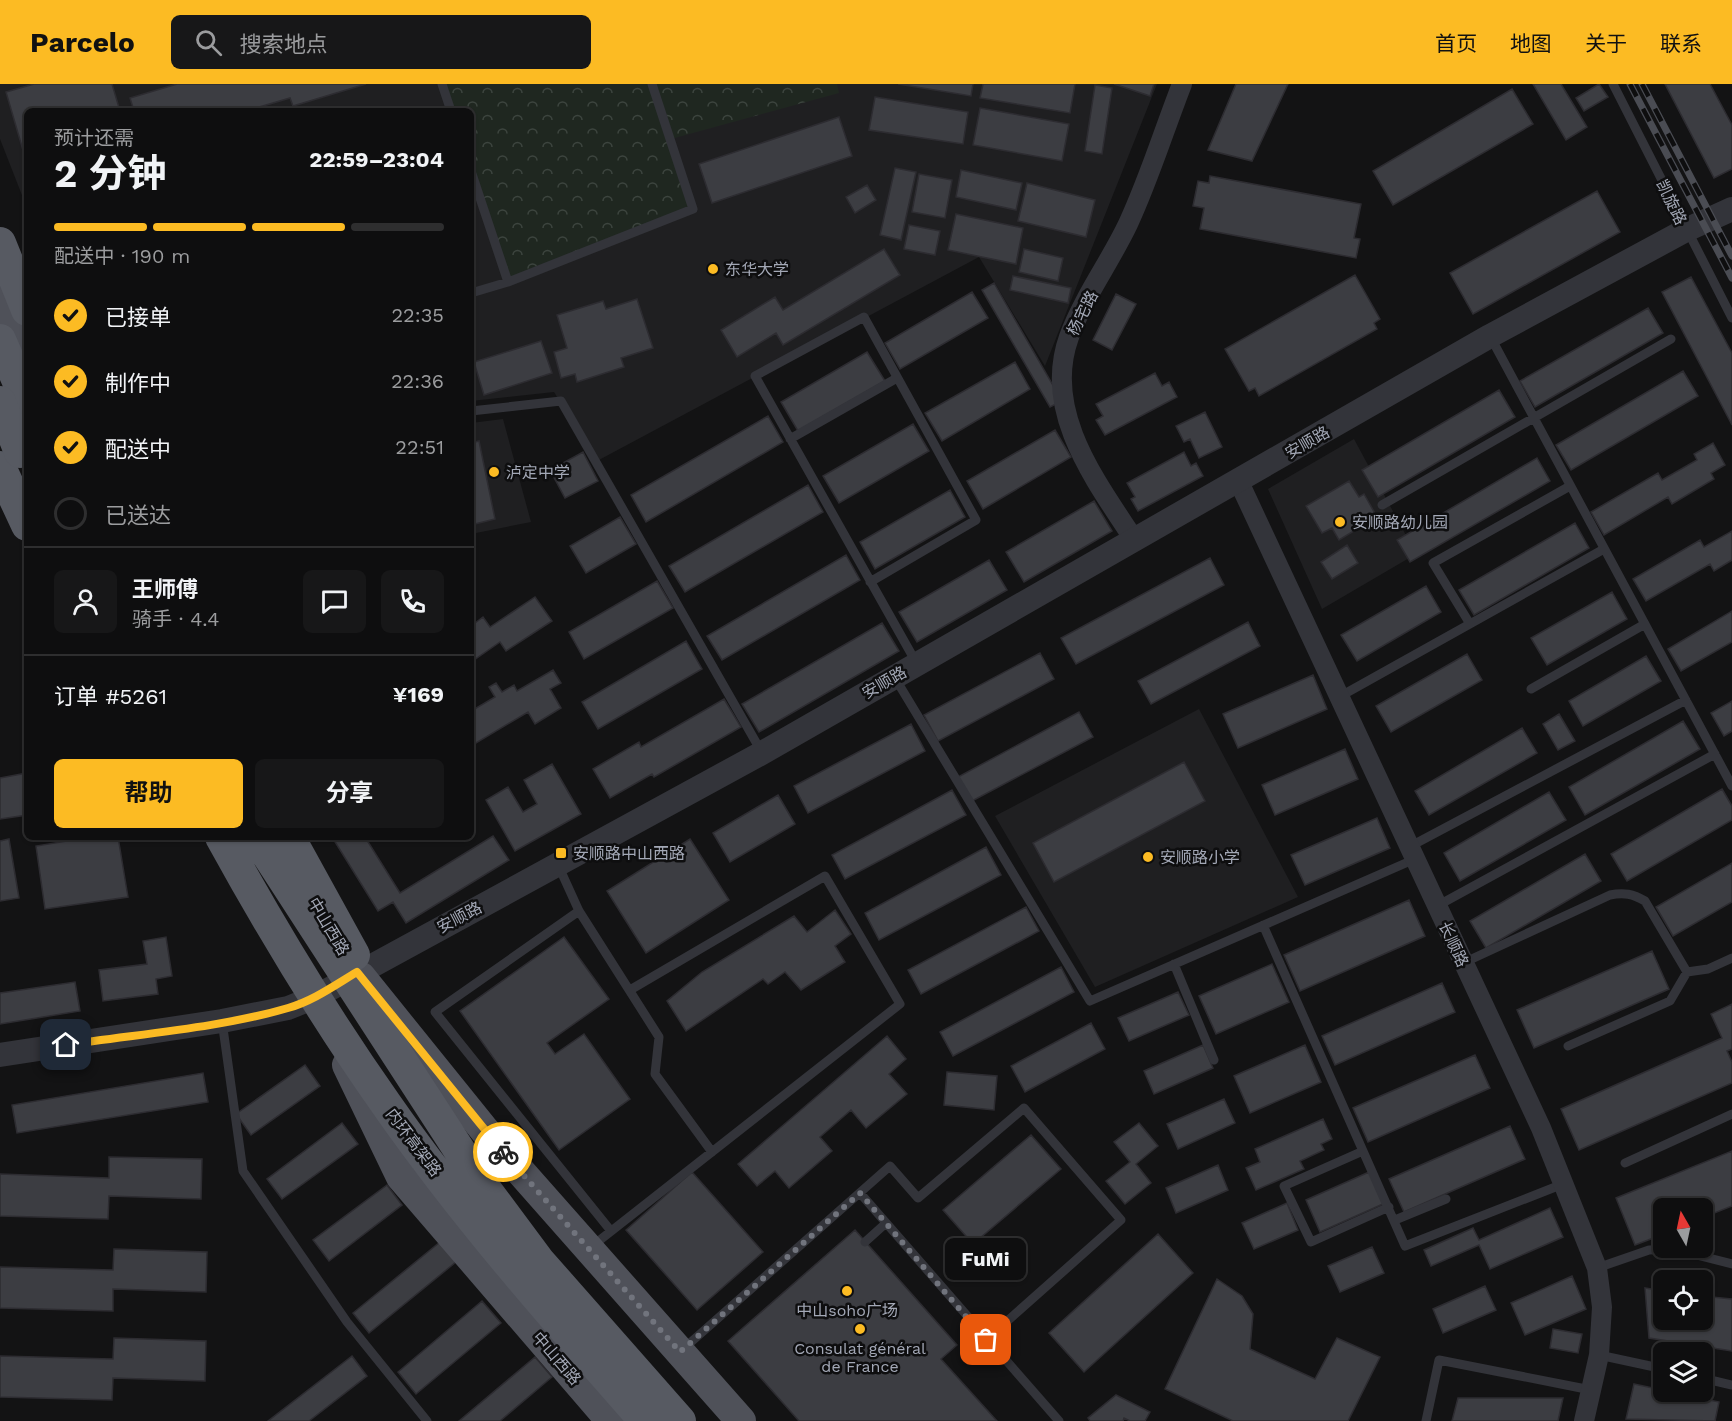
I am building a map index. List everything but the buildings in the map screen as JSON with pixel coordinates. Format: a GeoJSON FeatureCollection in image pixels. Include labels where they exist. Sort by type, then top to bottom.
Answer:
{"type":"FeatureCollection","features":[{"type":"Feature","properties":{"kind":"highway"},"geometry":{"type":"LineString","coordinates":[[0,243],[24,303]]}},
{"type":"Feature","properties":{"kind":"highway"},"geometry":{"type":"LineString","coordinates":[[0,340],[7,401],[24,456]]}},
{"type":"Feature","properties":{"kind":"highway"},"geometry":{"type":"LineString","coordinates":[[0,467],[24,519]]}},
{"type":"Feature","properties":{"kind":"highway"},"geometry":{"type":"LineString","coordinates":[[211,840],[261,911]]}},
{"type":"Feature","properties":{"kind":"highway","name":"内环高架路"},"geometry":{"type":"LineString","coordinates":[[222,840],[261,911],[392,1113],[533,1294],[645,1421]]}},
{"type":"Feature","properties":{"kind":"highway","name":"内环高架路"},"geometry":{"type":"LineString","coordinates":[[258,840],[478,1179],[539,1261],[680,1421]]}},
{"type":"Feature","properties":{"kind":"highway"},"geometry":{"type":"LineString","coordinates":[[291,840],[478,1179]]}},
{"type":"Feature","properties":{"kind":"main road"},"geometry":{"type":"LineString","coordinates":[[0,283],[24,350]]}},
{"type":"Feature","properties":{"kind":"main road"},"geometry":{"type":"LineString","coordinates":[[7,401],[24,449]]}},
{"type":"Feature","properties":{"kind":"main road","name":"中山西路"},"geometry":{"type":"LineString","coordinates":[[222,840],[315,997],[401,1177],[611,1421]]}},
{"type":"Feature","properties":{"kind":"main road","name":"中山西路"},"geometry":{"type":"LineString","coordinates":[[276,840],[357,972],[490,1137],[600,1240],[680,1352],[741,1421]]}},
{"type":"Feature","properties":{"kind":"street","name":"杨宅路"},"geometry":{"type":"LineString","coordinates":[[1135,541],[1092,475],[1070,429],[1062,394],[1063,357],[1069,335],[1128,224],[1182,84]]}},
{"type":"Feature","properties":{"kind":"street","name":"安顺路"},"geometry":{"type":"LineString","coordinates":[[0,1055],[222,1021],[288,1008],[315,997],[357,972],[762,753],[1239,482],[1490,336],[1686,230],[1732,209]]}},
{"type":"Feature","properties":{"kind":"street","name":"长顺路"},"geometry":{"type":"LineString","coordinates":[[1239,482],[1541,1128],[1598,1268],[1602,1307],[1599,1355],[1584,1421]]}},
{"type":"Feature","properties":{"kind":"lane"},"geometry":{"type":"LineString","coordinates":[[442,84],[450,108]]}},
{"type":"Feature","properties":{"kind":"lane"},"geometry":{"type":"LineString","coordinates":[[474,292],[508,282],[693,209],[652,84]]}},
{"type":"Feature","properties":{"kind":"lane","name":"凯旋路"},"geometry":{"type":"LineString","coordinates":[[1613,84],[1732,318]]}},
{"type":"Feature","properties":{"kind":"lane"},"geometry":{"type":"LineString","coordinates":[[474,180],[508,282]]}},
{"type":"Feature","properties":{"kind":"lane"},"geometry":{"type":"LineString","coordinates":[[870,582],[976,520],[864,317],[755,376],[870,582],[917,664]]}},
{"type":"Feature","properties":{"kind":"lane"},"geometry":{"type":"LineString","coordinates":[[1490,336],[1732,786]]}},
{"type":"Feature","properties":{"kind":"lane"},"geometry":{"type":"LineString","coordinates":[[1382,505],[1671,339]]}},
{"type":"Feature","properties":{"kind":"lane"},"geometry":{"type":"LineString","coordinates":[[790,439],[897,378]]}},
{"type":"Feature","properties":{"kind":"lane"},"geometry":{"type":"LineString","coordinates":[[474,411],[561,401],[762,753]]}},
{"type":"Feature","properties":{"kind":"lane"},"geometry":{"type":"LineString","coordinates":[[1470,624],[1432,563],[1570,486]]}},
{"type":"Feature","properties":{"kind":"lane"},"geometry":{"type":"LineString","coordinates":[[1339,697],[1604,549]]}},
{"type":"Feature","properties":{"kind":"lane"},"geometry":{"type":"LineString","coordinates":[[1531,689],[1645,624]]}},
{"type":"Feature","properties":{"kind":"lane"},"geometry":{"type":"LineString","coordinates":[[894,676],[1090,1001],[1263,924],[1412,853],[1686,700]]}},
{"type":"Feature","properties":{"kind":"lane"},"geometry":{"type":"LineString","coordinates":[[1437,906],[1715,754]]}},
{"type":"Feature","properties":{"kind":"lane"},"geometry":{"type":"LineString","coordinates":[[558,864],[579,911],[659,1037],[655,1074],[712,1152]]}},
{"type":"Feature","properties":{"kind":"lane"},"geometry":{"type":"LineString","coordinates":[[579,911],[435,1012],[600,1240],[900,1004],[825,876],[630,990]]}},
{"type":"Feature","properties":{"kind":"lane"},"geometry":{"type":"LineString","coordinates":[[1463,963],[1610,895],[1620,893],[1633,894],[1645,901],[1687,972]]}},
{"type":"Feature","properties":{"kind":"lane"},"geometry":{"type":"LineString","coordinates":[[1263,924],[1405,1246],[1563,1184]]}},
{"type":"Feature","properties":{"kind":"lane"},"geometry":{"type":"LineString","coordinates":[[1687,972],[1708,969],[1732,958]]}},
{"type":"Feature","properties":{"kind":"lane"},"geometry":{"type":"LineString","coordinates":[[1174,964],[1214,1060]]}},
{"type":"Feature","properties":{"kind":"lane"},"geometry":{"type":"LineString","coordinates":[[1568,1046],[1670,1001],[1687,972]]}},
{"type":"Feature","properties":{"kind":"lane"},"geometry":{"type":"LineString","coordinates":[[222,1021],[243,1171],[347,1322],[427,1421]]}},
{"type":"Feature","properties":{"kind":"lane"},"geometry":{"type":"LineString","coordinates":[[680,1352],[890,1166],[918,1198],[1024,1108],[1121,1220],[986,1340]]}},
{"type":"Feature","properties":{"kind":"lane"},"geometry":{"type":"LineString","coordinates":[[1625,1163],[1732,1114]]}},
{"type":"Feature","properties":{"kind":"lane"},"geometry":{"type":"LineString","coordinates":[[1363,1151],[1284,1186],[1311,1242],[1389,1207]]}},
{"type":"Feature","properties":{"kind":"lane"},"geometry":{"type":"LineString","coordinates":[[860,1193],[1059,1421]]}},
{"type":"Feature","properties":{"kind":"lane"},"geometry":{"type":"LineString","coordinates":[[1395,1220],[1446,1199]]}},
{"type":"Feature","properties":{"kind":"lane"},"geometry":{"type":"LineString","coordinates":[[865,1242],[885,1224]]}},
{"type":"Feature","properties":{"kind":"lane"},"geometry":{"type":"LineString","coordinates":[[1598,1268],[1649,1250],[1673,1249],[1732,1264]]}},
{"type":"Feature","properties":{"kind":"lane"},"geometry":{"type":"LineString","coordinates":[[1599,1355],[1653,1367]]}},
{"type":"Feature","properties":{"kind":"lane"},"geometry":{"type":"LineString","coordinates":[[1426,1421],[1439,1360],[1591,1390]]}},
{"type":"Feature","properties":{"kind":"lane"},"geometry":{"type":"LineString","coordinates":[[1713,1381],[1732,1385]]}},
{"type":"Feature","properties":{"kind":"shaded area","name":"东华大学"},"geometry":{"type":"Polygon","coordinates":[[[0,84],[1157,84],[1045,366],[979,257],[597,461],[554,392],[474,401],[474,108],[24,108],[24,200],[0,139],[0,84]]]}},
{"type":"Feature","properties":{"kind":"shaded area","name":"泸定中学"},"geometry":{"type":"Polygon","coordinates":[[[503,419],[531,522],[474,533],[474,423],[503,419]]]}},
{"type":"Feature","properties":{"kind":"shaded area","name":"安顺路幼儿园"},"geometry":{"type":"Polygon","coordinates":[[[1354,439],[1416,554],[1322,609],[1268,489],[1354,439]]]}},
{"type":"Feature","properties":{"kind":"shaded area","name":"安顺路小学"},"geometry":{"type":"Polygon","coordinates":[[[1199,709],[1298,897],[1095,987],[995,816],[1199,709]]]}},
{"type":"Feature","properties":{"kind":"green space"},"geometry":{"type":"Polygon","coordinates":[[[442,84],[837,84],[839,93],[671,139],[693,209],[508,282],[474,180],[474,108],[450,108],[442,84]]]}},
{"type":"Feature","properties":{"kind":"railway"},"geometry":{"type":"LineString","coordinates":[[1630,84],[1732,278]]}},
{"type":"Feature","properties":{"kind":"railway"},"geometry":{"type":"LineString","coordinates":[[1642,84],[1732,256]]}},
{"type":"Feature","properties":{"kind":"way so far"},"geometry":{"type":"LineString","coordinates":[[503,1152],[680,1352],[860,1193],[986,1340]]}},
{"type":"Feature","properties":{"kind":"place","name":"东华大学"},"geometry":{"type":"Point","coordinates":[713,269]}},
{"type":"Feature","properties":{"kind":"place","name":"泸定中学"},"geometry":{"type":"Point","coordinates":[494,472]}},
{"type":"Feature","properties":{"kind":"place","name":"安顺路幼儿园"},"geometry":{"type":"Point","coordinates":[1340,522]}},
{"type":"Feature","properties":{"kind":"place","name":"安顺路中山西路"},"geometry":{"type":"Point","coordinates":[561,853]}},
{"type":"Feature","properties":{"kind":"place","name":"安顺路小学"},"geometry":{"type":"Point","coordinates":[1148,857]}},
{"type":"Feature","properties":{"kind":"place","name":"中山soho广场"},"geometry":{"type":"Point","coordinates":[847,1291]}},
{"type":"Feature","properties":{"kind":"place","name":"Consulat général de France"},"geometry":{"type":"Point","coordinates":[860,1329]}},
{"type":"Feature","properties":{"kind":"place","name":"FuMi"},"geometry":{"type":"Point","coordinates":[986,1340]}},
{"type":"Feature","properties":{"kind":"route"},"geometry":{"type":"LineString","coordinates":[[66,1045],[222,1021],[288,1008],[315,997],[357,972],[503,1152]]}}]}
